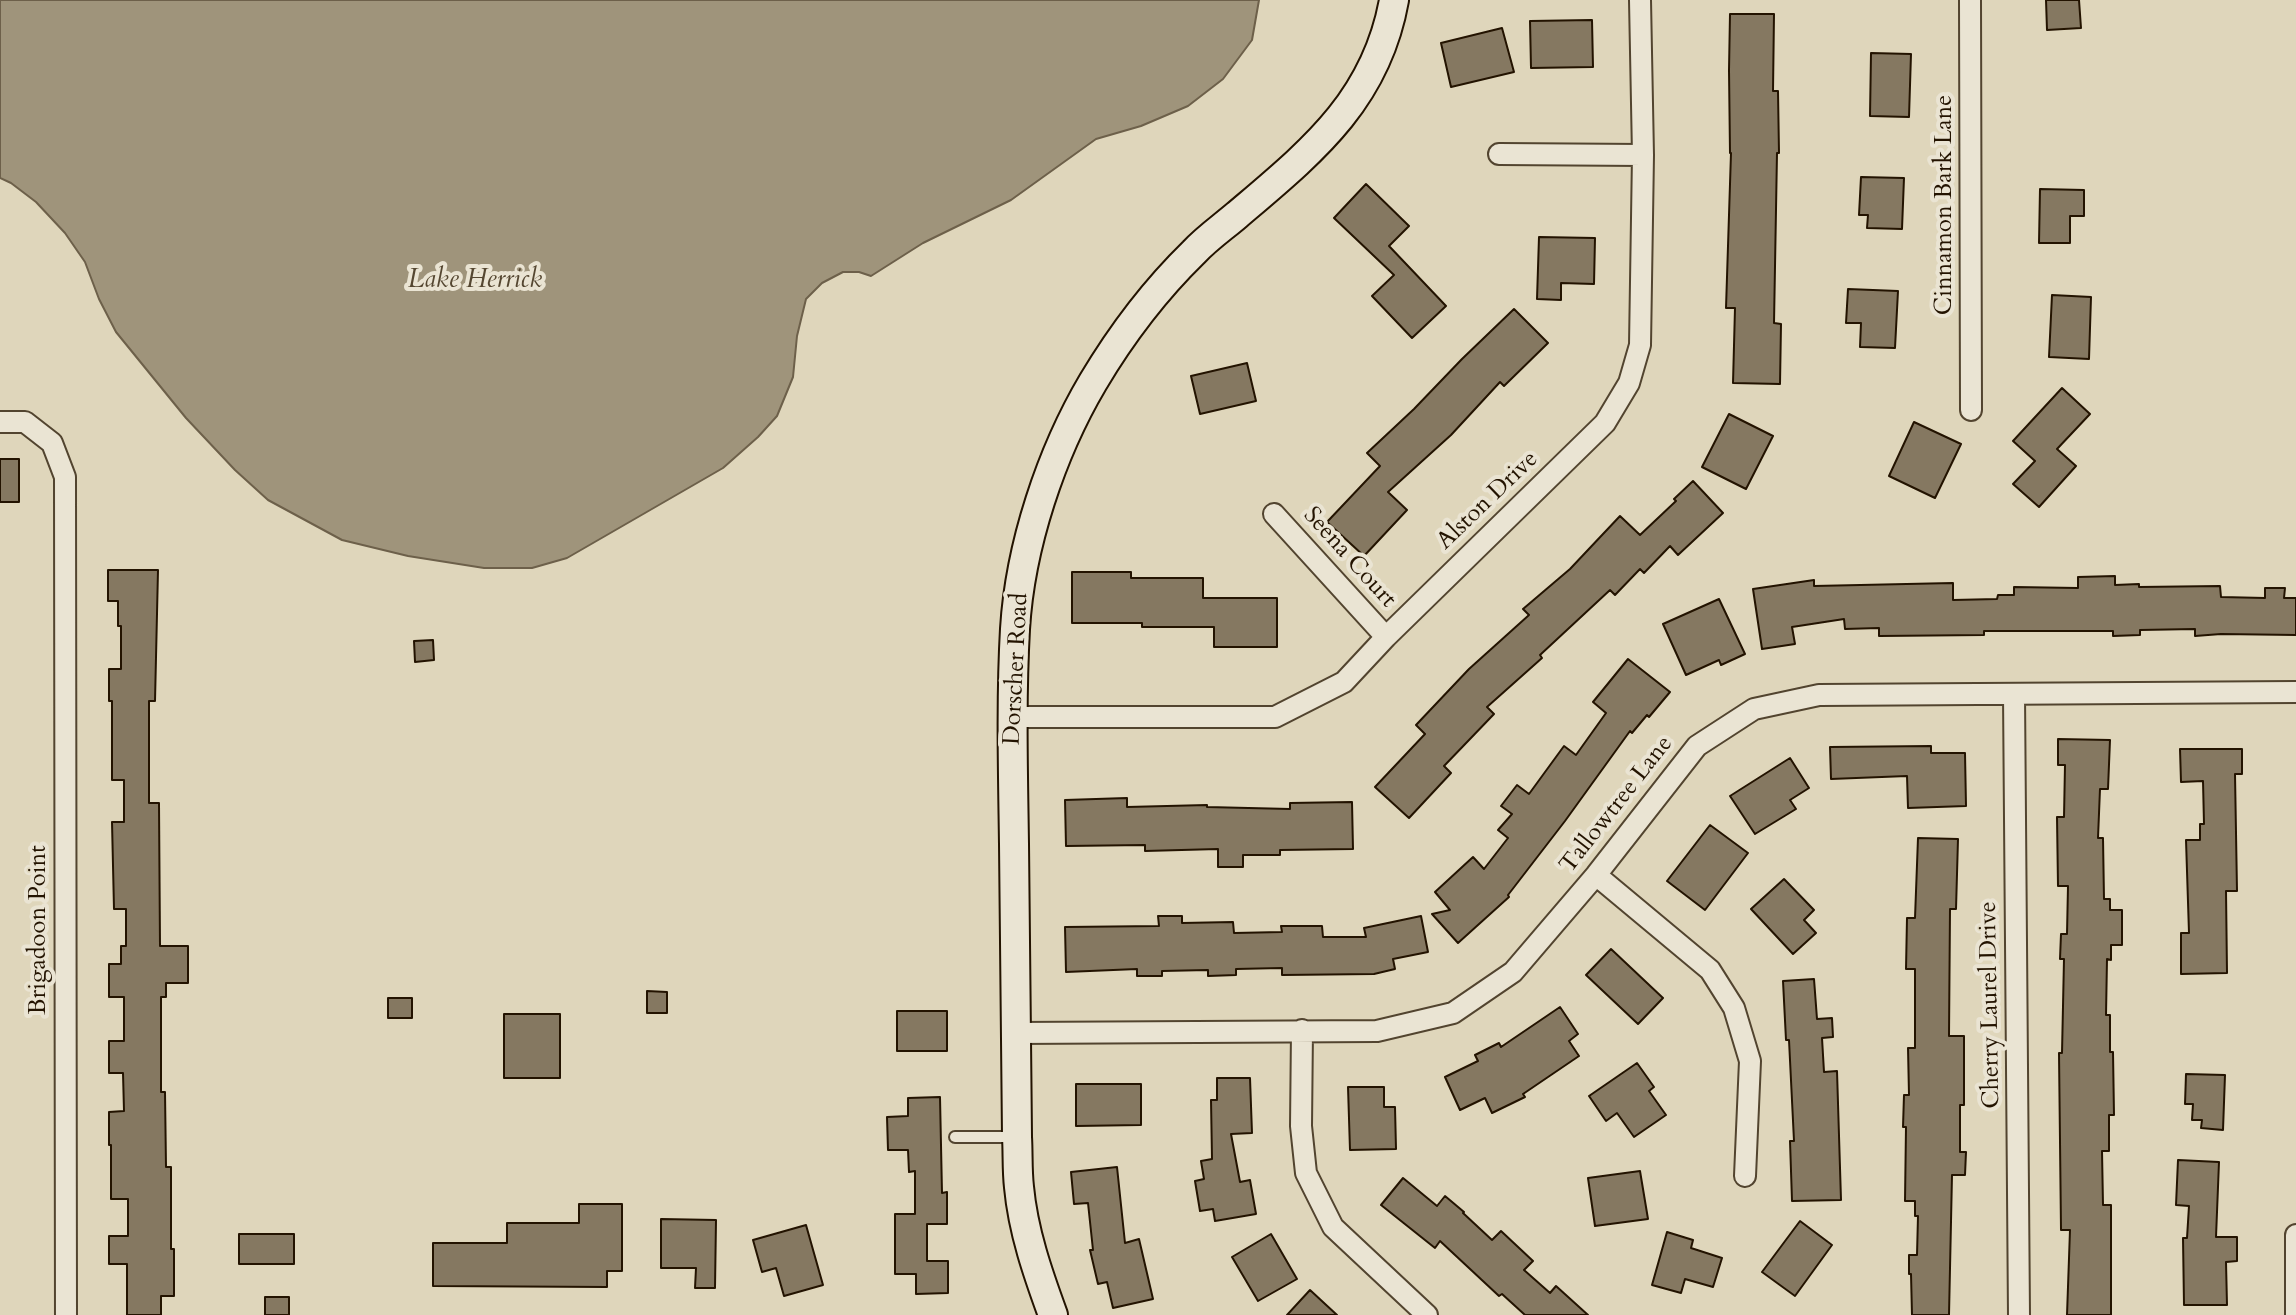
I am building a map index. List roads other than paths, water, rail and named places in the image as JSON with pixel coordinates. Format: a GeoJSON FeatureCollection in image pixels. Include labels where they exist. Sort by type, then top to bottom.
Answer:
{"type":"FeatureCollection","features":[{"type":"Feature","properties":{"kind":"street","name":"Dorscher Road"},"geometry":{"type":"LineString","coordinates":[[1053,1315],[1025,1227],[1019,1188],[1013,717],[1015,627],[1022,574],[1050,473],[1093,382],[1131,325],[1163,285],[1196,250],[1319,143],[1348,111],[1371,74],[1394,0]]}},
{"type":"Feature","properties":{"kind":"street","name":"Alston Drive"},"geometry":{"type":"LineString","coordinates":[[1013,717],[1275,717],[1344,682],[1605,423],[1629,383],[1640,345],[1643,155],[1640,0]]}},
{"type":"Feature","properties":{"kind":"street","name":"Cinnamon Bark Lane"},"geometry":{"type":"LineString","coordinates":[[1970,0],[1971,410]]}},
{"type":"Feature","properties":{"kind":"street"},"geometry":{"type":"LineString","coordinates":[[1499,154],[1643,155]]}},
{"type":"Feature","properties":{"kind":"street","name":"Brigadoon Point"},"geometry":{"type":"LineString","coordinates":[[0,422],[25,422],[52,443],[65,477],[66,1315]]}},
{"type":"Feature","properties":{"kind":"street","name":"Seena Court"},"geometry":{"type":"LineString","coordinates":[[1274,514],[1386,637]]}},
{"type":"Feature","properties":{"kind":"street","name":"Tallowtree Lane"},"geometry":{"type":"LineString","coordinates":[[1016,1033],[1377,1031],[1453,1013],[1513,972],[1596,875],[1697,746],[1754,709],[1819,695],[2296,692]]}},
{"type":"Feature","properties":{"kind":"street","name":"Cherry Laurel Drive"},"geometry":{"type":"LineString","coordinates":[[2014,694],[2019,1315]]}},
{"type":"Feature","properties":{"kind":"street"},"geometry":{"type":"LineString","coordinates":[[1596,875],[1710,970],[1734,1008],[1750,1061],[1745,1176]]}},
{"type":"Feature","properties":{"kind":"street"},"geometry":{"type":"LineString","coordinates":[[1302,1030],[1301,1126],[1306,1173],[1333,1227],[1427,1315]]}},
{"type":"Feature","properties":{"kind":"street"},"geometry":{"type":"LineString","coordinates":[[2296,1235],[2296,1315]]}},
{"type":"Feature","properties":{"kind":"lane"},"geometry":{"type":"LineString","coordinates":[[955,1137],[1017,1137]]}},
{"type":"Feature","properties":{"kind":"water","name":"Lake Herrick"},"geometry":{"type":"Polygon","coordinates":[[[0,0],[1259,0],[1252,40],[1223,79],[1188,106],[1141,126],[1096,139],[1011,200],[923,243],[871,276],[843,272],[822,283],[806,299],[797,336],[793,377],[777,416],[723,468],[567,558],[532,568],[484,568],[408,556],[342,540],[268,500],[186,418],[116,332],[85,262],[65,233],[36,202],[0,178],[0,0]]]}}]}
